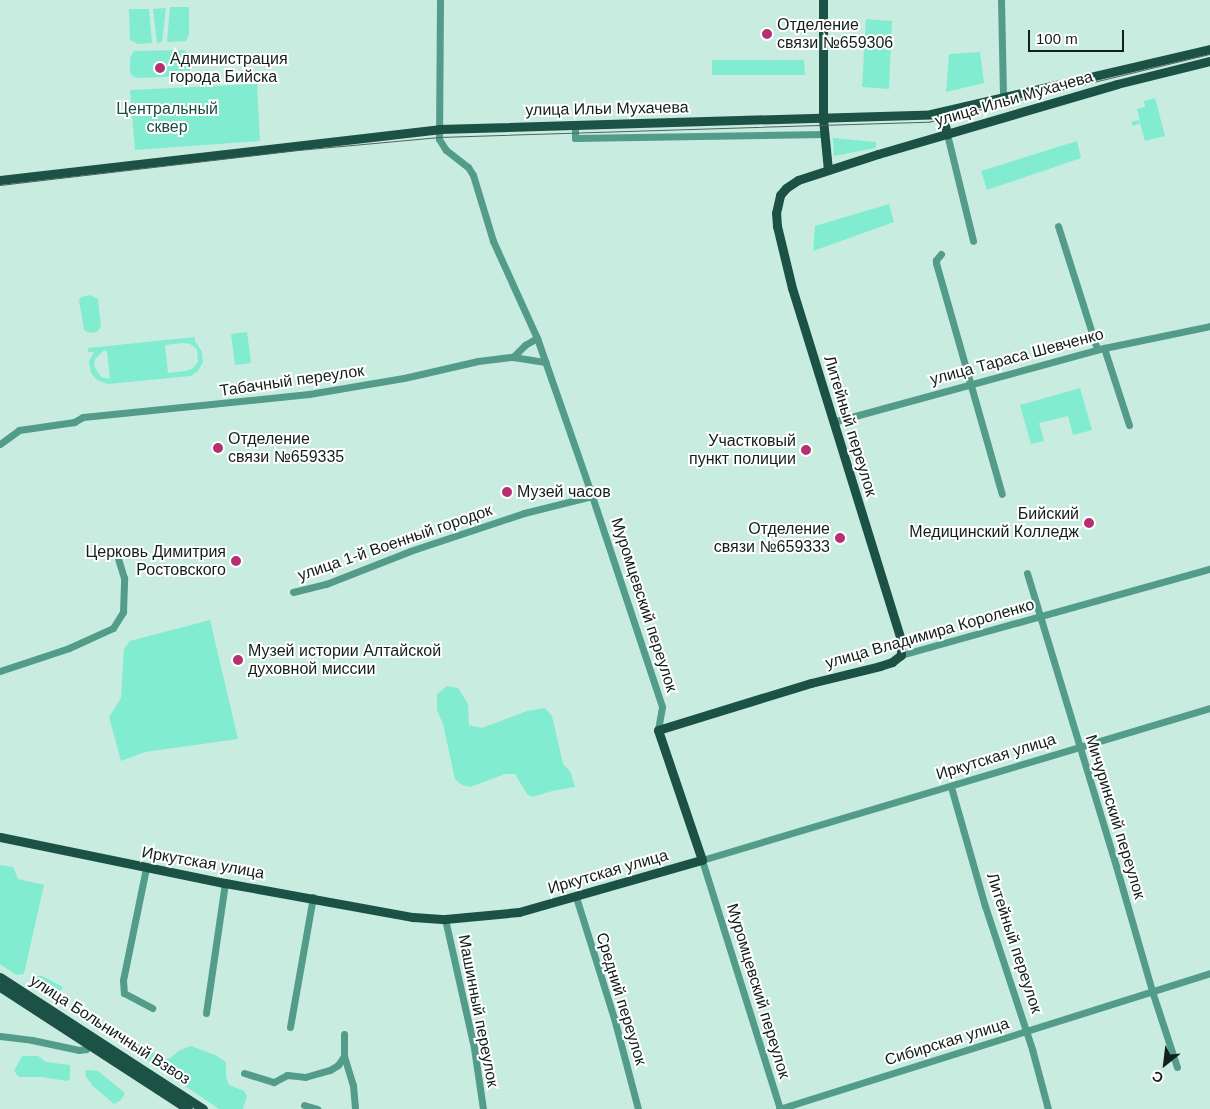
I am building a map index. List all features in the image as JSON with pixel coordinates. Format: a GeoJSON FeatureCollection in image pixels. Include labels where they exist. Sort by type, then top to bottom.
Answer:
{"type":"FeatureCollection","features":[{"type":"Feature","properties":{"kind":"main road"},"geometry":{"type":"LineString","coordinates":[[823,0],[823,119],[828,170]]}},
{"type":"Feature","properties":{"kind":"main road","name":"улица Ильи Мухачева"},"geometry":{"type":"LineString","coordinates":[[0,180],[439,129],[919,116],[1210,49]]}},
{"type":"Feature","properties":{"kind":"main road","name":"улица Ильи Мухачева"},"geometry":{"type":"LineString","coordinates":[[777,204],[780,195],[786,188],[798,180],[828,170],[1117,84],[1210,61]]}},
{"type":"Feature","properties":{"kind":"main road"},"geometry":{"type":"LineString","coordinates":[[942,112],[947,134]]}},
{"type":"Feature","properties":{"kind":"main road","name":"Литейный переулок"},"geometry":{"type":"LineString","coordinates":[[777,204],[777,226],[792,288],[901,640],[902,655]]}},
{"type":"Feature","properties":{"kind":"main road","name":"улица Владимира Короленко"},"geometry":{"type":"LineString","coordinates":[[658,730],[811,683],[880,666],[892,662],[902,655]]}},
{"type":"Feature","properties":{"kind":"main road","name":"Муромцевский переулок"},"geometry":{"type":"LineString","coordinates":[[658,730],[702,860]]}},
{"type":"Feature","properties":{"kind":"main road","name":"Иркутская улица"},"geometry":{"type":"LineString","coordinates":[[0,837],[225,883],[413,916],[445,919],[506,914],[576,897],[702,860]]}},
{"type":"Feature","properties":{"kind":"main road","name":"улица Больничный Взвоз"},"geometry":{"type":"LineString","coordinates":[[0,977],[203,1109]]}},
{"type":"Feature","properties":{"kind":"main road","name":"улица Больничный Взвоз"},"geometry":{"type":"LineString","coordinates":[[0,987],[188,1109]]}},
{"type":"Feature","properties":{"kind":"street"},"geometry":{"type":"LineString","coordinates":[[439,129],[440,0]]}},
{"type":"Feature","properties":{"kind":"street"},"geometry":{"type":"LineString","coordinates":[[1001,0],[1003,97]]}},
{"type":"Feature","properties":{"kind":"street"},"geometry":{"type":"LineString","coordinates":[[575,125],[575,138],[825,134]]}},
{"type":"Feature","properties":{"kind":"street","name":"Муромцевский переулок"},"geometry":{"type":"LineString","coordinates":[[439,129],[439,139],[446,150],[468,167],[473,175],[493,241],[546,362],[662,707],[658,730]]}},
{"type":"Feature","properties":{"kind":"street"},"geometry":{"type":"LineString","coordinates":[[947,134],[973,241]]}},
{"type":"Feature","properties":{"kind":"street"},"geometry":{"type":"LineString","coordinates":[[1058,226],[1129,426]]}},
{"type":"Feature","properties":{"kind":"street"},"geometry":{"type":"LineString","coordinates":[[942,254],[936,260],[936,263],[1002,494]]}},
{"type":"Feature","properties":{"kind":"street","name":"улица Тараса Шевченко"},"geometry":{"type":"LineString","coordinates":[[833,422],[970,382],[1100,348],[1210,326]]}},
{"type":"Feature","properties":{"kind":"street"},"geometry":{"type":"LineString","coordinates":[[513,357],[525,345],[537,338]]}},
{"type":"Feature","properties":{"kind":"street","name":"Табачный переулок"},"geometry":{"type":"LineString","coordinates":[[0,444],[25,428],[74,422],[84,417],[310,394],[404,378],[478,361],[513,357],[546,362]]}},
{"type":"Feature","properties":{"kind":"street","name":"улица 1-й Военный городок"},"geometry":{"type":"LineString","coordinates":[[293,592],[326,584],[410,551],[524,513],[592,496]]}},
{"type":"Feature","properties":{"kind":"street"},"geometry":{"type":"LineString","coordinates":[[0,671],[69,648],[113,628],[124,612],[124,578],[118,558]]}},
{"type":"Feature","properties":{"kind":"street","name":"улица Владимира Короленко"},"geometry":{"type":"LineString","coordinates":[[902,655],[1210,569]]}},
{"type":"Feature","properties":{"kind":"street","name":"Мичуринский переулок"},"geometry":{"type":"LineString","coordinates":[[1027,573],[1152,991],[1178,1067]]}},
{"type":"Feature","properties":{"kind":"street","name":"Иркутская улица"},"geometry":{"type":"LineString","coordinates":[[702,860],[952,787],[1210,708]]}},
{"type":"Feature","properties":{"kind":"street","name":"Литейный переулок"},"geometry":{"type":"LineString","coordinates":[[952,787],[985,906],[1026,1032],[1048,1109]]}},
{"type":"Feature","properties":{"kind":"street","name":"Муромцевский переулок"},"geometry":{"type":"LineString","coordinates":[[702,860],[779,1109]]}},
{"type":"Feature","properties":{"kind":"street"},"geometry":{"type":"LineString","coordinates":[[146,868],[123,980],[124,993],[152,1008]]}},
{"type":"Feature","properties":{"kind":"street"},"geometry":{"type":"LineString","coordinates":[[206,1014],[225,883]]}},
{"type":"Feature","properties":{"kind":"street"},"geometry":{"type":"LineString","coordinates":[[290,1027],[313,897]]}},
{"type":"Feature","properties":{"kind":"street","name":"Средний переулок"},"geometry":{"type":"LineString","coordinates":[[576,897],[614,1018],[638,1109]]}},
{"type":"Feature","properties":{"kind":"street","name":"Машинный переулок"},"geometry":{"type":"LineString","coordinates":[[445,919],[474,1048],[483,1109]]}},
{"type":"Feature","properties":{"kind":"street","name":"Сибирская улица"},"geometry":{"type":"LineString","coordinates":[[779,1109],[1210,973]]}},
{"type":"Feature","properties":{"kind":"street"},"geometry":{"type":"LineString","coordinates":[[344,1034],[344,1056],[353,1085],[355,1109]]}},
{"type":"Feature","properties":{"kind":"street"},"geometry":{"type":"LineString","coordinates":[[0,1036],[32,1040],[79,1050],[90,1045]]}},
{"type":"Feature","properties":{"kind":"street"},"geometry":{"type":"LineString","coordinates":[[244,1073],[274,1082],[287,1075],[305,1077],[334,1068],[344,1056]]}},
{"type":"Feature","properties":{"kind":"street"},"geometry":{"type":"LineString","coordinates":[[304,1105],[317,1109]]}},
{"type":"Feature","properties":{"kind":"green space"},"geometry":{"type":"Polygon","coordinates":[[[170,7],[189,7],[189,35],[186,41],[167,42],[170,7]]]}},
{"type":"Feature","properties":{"kind":"green space"},"geometry":{"type":"Polygon","coordinates":[[[166,8],[162,42],[157,43],[153,9],[166,8]]]}},
{"type":"Feature","properties":{"kind":"green space"},"geometry":{"type":"Polygon","coordinates":[[[129,9],[149,9],[152,43],[138,44],[130,40],[129,9]]]}},
{"type":"Feature","properties":{"kind":"green space"},"geometry":{"type":"Polygon","coordinates":[[[866,19],[892,21],[889,89],[862,87],[866,19]]]}},
{"type":"Feature","properties":{"kind":"green space"},"geometry":{"type":"Polygon","coordinates":[[[184,50],[189,55],[190,70],[187,76],[137,78],[132,76],[130,72],[130,58],[134,51],[184,50]]]}},
{"type":"Feature","properties":{"kind":"green space"},"geometry":{"type":"Polygon","coordinates":[[[980,52],[984,83],[946,92],[949,54],[980,52]]]}},
{"type":"Feature","properties":{"kind":"green space"},"geometry":{"type":"Polygon","coordinates":[[[712,60],[804,60],[805,75],[712,75],[712,60]]]}},
{"type":"Feature","properties":{"kind":"green space","name":"Центральный сквер"},"geometry":{"type":"Polygon","coordinates":[[[257,84],[260,141],[135,150],[130,90],[257,84]]]}},
{"type":"Feature","properties":{"kind":"green space"},"geometry":{"type":"Polygon","coordinates":[[[1155,98],[1165,136],[1145,141],[1140,123],[1133,126],[1131,122],[1139,120],[1140,122],[1137,109],[1145,107],[1144,101],[1155,98]]]}},
{"type":"Feature","properties":{"kind":"green space"},"geometry":{"type":"Polygon","coordinates":[[[833,138],[876,142],[876,148],[834,156],[833,138]]]}},
{"type":"Feature","properties":{"kind":"green space"},"geometry":{"type":"Polygon","coordinates":[[[1077,141],[1081,158],[987,190],[981,171],[1077,141]]]}},
{"type":"Feature","properties":{"kind":"green space"},"geometry":{"type":"Polygon","coordinates":[[[889,204],[894,222],[813,251],[815,226],[889,204]]]}},
{"type":"Feature","properties":{"kind":"green space"},"geometry":{"type":"Polygon","coordinates":[[[90,295],[98,299],[101,327],[97,332],[90,333],[84,330],[79,300],[81,297],[90,295]]]}},
{"type":"Feature","properties":{"kind":"green space"},"geometry":{"type":"Polygon","coordinates":[[[247,332],[251,363],[235,365],[231,334],[247,332]]]}},
{"type":"Feature","properties":{"kind":"green space"},"geometry":{"type":"Polygon","coordinates":[[[195,337],[195,341],[202,352],[203,362],[198,371],[191,376],[108,384],[97,380],[91,373],[89,361],[94,352],[88,352],[88,348],[195,337]],[[190,344],[165,345],[168,373],[186,371],[193,368],[198,362],[197,349],[190,344]],[[104,350],[95,359],[94,366],[101,377],[110,379],[107,351],[104,350]]]}},
{"type":"Feature","properties":{"kind":"green space"},"geometry":{"type":"Polygon","coordinates":[[[1080,388],[1092,430],[1073,435],[1068,416],[1039,423],[1044,441],[1031,444],[1020,405],[1080,388]]]}},
{"type":"Feature","properties":{"kind":"green space"},"geometry":{"type":"Polygon","coordinates":[[[210,620],[238,739],[145,752],[121,761],[109,717],[121,698],[124,649],[130,641],[210,620]]]}},
{"type":"Feature","properties":{"kind":"green space"},"geometry":{"type":"Polygon","coordinates":[[[447,686],[458,688],[468,704],[469,725],[482,728],[527,711],[545,708],[552,716],[563,764],[570,771],[575,787],[532,797],[527,794],[515,774],[505,774],[470,787],[462,785],[455,779],[443,724],[437,710],[437,694],[447,686]]]}},
{"type":"Feature","properties":{"kind":"green space"},"geometry":{"type":"Polygon","coordinates":[[[0,865],[13,867],[18,879],[44,885],[24,974],[16,975],[0,964],[0,865]]]}},
{"type":"Feature","properties":{"kind":"green space"},"geometry":{"type":"Polygon","coordinates":[[[37,976],[42,976],[63,987],[58,995],[64,1004],[33,983],[37,976]]]}},
{"type":"Feature","properties":{"kind":"green space"},"geometry":{"type":"Polygon","coordinates":[[[123,1031],[132,1040],[162,1058],[169,1059],[180,1050],[191,1046],[215,1055],[226,1062],[226,1077],[229,1085],[244,1091],[247,1096],[243,1109],[219,1109],[139,1055],[119,1037],[123,1031]]]}},
{"type":"Feature","properties":{"kind":"green space"},"geometry":{"type":"Polygon","coordinates":[[[22,1056],[38,1056],[46,1062],[70,1065],[70,1079],[67,1081],[42,1077],[19,1077],[14,1071],[22,1056]]]}},
{"type":"Feature","properties":{"kind":"green space"},"geometry":{"type":"Polygon","coordinates":[[[86,1070],[98,1071],[125,1093],[121,1100],[114,1104],[92,1085],[85,1075],[86,1070]]]}},
{"type":"Feature","properties":{"kind":"tram line"},"geometry":{"type":"LineString","coordinates":[[0,185],[298,150],[439,137],[928,122],[1210,54]]}},
{"type":"Feature","properties":{"kind":"place","name":"Отделение связи №659306"},"geometry":{"type":"Point","coordinates":[767,34]}},
{"type":"Feature","properties":{"kind":"place","name":"Администрация города Бийска"},"geometry":{"type":"Point","coordinates":[160,68]}},
{"type":"Feature","properties":{"kind":"place","name":"Отделение связи №659335"},"geometry":{"type":"Point","coordinates":[218,448]}},
{"type":"Feature","properties":{"kind":"place","name":"Участковый пункт полиции"},"geometry":{"type":"Point","coordinates":[806,450]}},
{"type":"Feature","properties":{"kind":"place","name":"Музей часов"},"geometry":{"type":"Point","coordinates":[507,492]}},
{"type":"Feature","properties":{"kind":"place","name":"Бийский Медицинский Колледж"},"geometry":{"type":"Point","coordinates":[1089,523]}},
{"type":"Feature","properties":{"kind":"place","name":"Отделение связи №659333"},"geometry":{"type":"Point","coordinates":[840,538]}},
{"type":"Feature","properties":{"kind":"place","name":"Церковь Димитрия Ростовского"},"geometry":{"type":"Point","coordinates":[236,561]}},
{"type":"Feature","properties":{"kind":"place","name":"Музей истории Алтайской духовной миссии"},"geometry":{"type":"Point","coordinates":[238,660]}}]}
